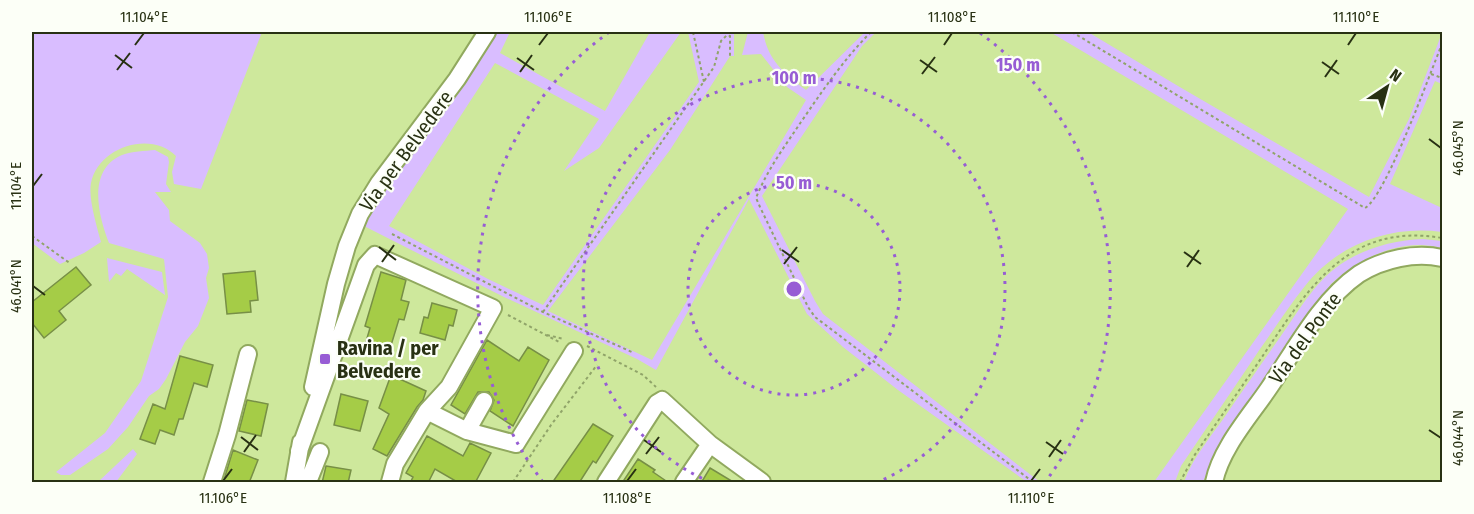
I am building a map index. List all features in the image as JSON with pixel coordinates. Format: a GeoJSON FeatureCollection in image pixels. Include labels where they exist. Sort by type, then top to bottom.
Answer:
{"type":"FeatureCollection","features":[{"type":"Feature","properties":{"kind":"street","name":"Via per Belvedere"},"geometry":{"type":"LineString","coordinates":[[294,483],[336,284],[355,225],[379,183],[439,105],[487,32]]}},
{"type":"Feature","properties":{"kind":"street","name":"Via per Belvedere"},"geometry":{"type":"LineString","coordinates":[[299,451],[366,265],[375,255],[493,308]]}},
{"type":"Feature","properties":{"kind":"street","name":"Via del Ponte"},"geometry":{"type":"LineString","coordinates":[[1214,483],[1222,460],[1235,439],[1315,321],[1345,285],[1372,267],[1386,261],[1418,256],[1443,258]]}},
{"type":"Feature","properties":{"kind":"street"},"geometry":{"type":"LineString","coordinates":[[390,483],[395,464],[428,411],[449,387],[493,308]]}},
{"type":"Feature","properties":{"kind":"street"},"geometry":{"type":"LineString","coordinates":[[428,411],[467,431],[516,444],[575,345]]}},
{"type":"Feature","properties":{"kind":"street"},"geometry":{"type":"LineString","coordinates":[[212,483],[248,354]]}},
{"type":"Feature","properties":{"kind":"street"},"geometry":{"type":"LineString","coordinates":[[606,483],[657,403],[662,400],[710,444],[762,483]]}},
{"type":"Feature","properties":{"kind":"street"},"geometry":{"type":"LineString","coordinates":[[467,431],[484,401]]}},
{"type":"Feature","properties":{"kind":"street"},"geometry":{"type":"LineString","coordinates":[[684,483],[710,444]]}},
{"type":"Feature","properties":{"kind":"street"},"geometry":{"type":"LineString","coordinates":[[308,483],[320,452]]}},
{"type":"Feature","properties":{"kind":"path"},"geometry":{"type":"LineString","coordinates":[[693,32],[704,82]]}},
{"type":"Feature","properties":{"kind":"path"},"geometry":{"type":"LineString","coordinates":[[871,32],[848,55],[834,74],[780,153],[756,198],[808,308],[815,317],[1033,483]]}},
{"type":"Feature","properties":{"kind":"path"},"geometry":{"type":"LineString","coordinates":[[1072,32],[1365,208],[1375,199],[1395,159],[1443,44]]}},
{"type":"Feature","properties":{"kind":"path"},"geometry":{"type":"LineString","coordinates":[[543,312],[704,82],[714,67],[720,41],[728,35],[730,36],[730,56]]}},
{"type":"Feature","properties":{"kind":"path"},"geometry":{"type":"LineString","coordinates":[[1430,73],[1443,78]]}},
{"type":"Feature","properties":{"kind":"path"},"geometry":{"type":"LineString","coordinates":[[392,234],[543,312],[634,353]]}},
{"type":"Feature","properties":{"kind":"path"},"geometry":{"type":"LineString","coordinates":[[32,236],[71,264]]}},
{"type":"Feature","properties":{"kind":"path"},"geometry":{"type":"LineString","coordinates":[[493,308],[547,335],[648,378],[653,382],[662,400]]}},
{"type":"Feature","properties":{"kind":"path"},"geometry":{"type":"LineString","coordinates":[[547,335],[575,345]]}},
{"type":"Feature","properties":{"kind":"path"},"geometry":{"type":"LineString","coordinates":[[513,483],[551,425],[597,365]]}},
{"type":"Feature","properties":{"kind":"shaded area"},"geometry":{"type":"Polygon","coordinates":[[[32,32],[262,32],[201,189],[174,184],[172,172],[176,156],[165,148],[153,144],[140,144],[127,146],[114,152],[96,170],[90,189],[101,242],[60,264],[32,243],[32,32]]]}},
{"type":"Feature","properties":{"kind":"shaded area"},"geometry":{"type":"Polygon","coordinates":[[[494,32],[510,32],[500,53],[605,111],[650,32],[681,32],[599,148],[564,171],[599,119],[495,63],[389,226],[488,279],[543,305],[699,82],[688,32],[734,32],[734,56],[730,56],[670,150],[548,311],[652,360],[806,100],[787,87],[761,54],[742,55],[748,32],[763,32],[765,42],[778,66],[806,90],[865,32],[876,32],[862,46],[762,196],[823,314],[1040,482],[1027,482],[898,390],[843,347],[807,314],[749,199],[656,370],[364,226],[382,191],[494,32]]]}},
{"type":"Feature","properties":{"kind":"shaded area"},"geometry":{"type":"Polygon","coordinates":[[[1050,32],[1088,32],[1369,197],[1409,119],[1442,33],[1442,84],[1435,81],[1390,184],[1442,208],[1442,232],[1403,232],[1385,235],[1349,249],[1318,271],[1260,349],[1181,466],[1175,482],[1154,482],[1348,209],[1050,32]]]}},
{"type":"Feature","properties":{"kind":"shaded area"},"geometry":{"type":"Polygon","coordinates":[[[155,150],[168,157],[166,184],[171,192],[155,192],[169,210],[170,221],[200,243],[207,254],[209,268],[206,278],[209,298],[198,326],[185,342],[166,379],[159,389],[149,396],[128,427],[108,449],[70,475],[61,475],[56,472],[105,433],[141,381],[168,297],[164,259],[109,243],[99,207],[100,182],[111,162],[122,155],[155,150]]]}},
{"type":"Feature","properties":{"kind":"shaded area"},"geometry":{"type":"Polygon","coordinates":[[[1423,239],[1442,241],[1442,248],[1427,245],[1397,247],[1355,265],[1331,284],[1217,449],[1203,482],[1184,482],[1205,444],[1303,303],[1324,278],[1350,258],[1370,249],[1401,241],[1423,239]]]}},
{"type":"Feature","properties":{"kind":"shaded area"},"geometry":{"type":"Polygon","coordinates":[[[107,258],[162,272],[165,295],[127,269],[121,276],[116,273],[109,282],[107,258]]]}},
{"type":"Feature","properties":{"kind":"shaded area"},"geometry":{"type":"Polygon","coordinates":[[[133,449],[137,454],[116,482],[98,482],[133,449]]]}},
{"type":"Feature","properties":{"kind":"building"},"geometry":{"type":"Polygon","coordinates":[[[76,267],[91,285],[59,311],[66,320],[44,338],[32,323],[32,302],[76,267]]]}},
{"type":"Feature","properties":{"kind":"building"},"geometry":{"type":"Polygon","coordinates":[[[255,271],[258,300],[250,301],[251,312],[227,314],[223,274],[255,271]]]}},
{"type":"Feature","properties":{"kind":"building"},"geometry":{"type":"Polygon","coordinates":[[[381,272],[406,280],[401,300],[409,302],[404,320],[399,319],[389,352],[365,345],[370,328],[365,326],[381,272]]]}},
{"type":"Feature","properties":{"kind":"building"},"geometry":{"type":"Polygon","coordinates":[[[432,303],[457,310],[453,326],[449,325],[445,340],[420,333],[424,317],[428,318],[432,303]]]}},
{"type":"Feature","properties":{"kind":"building"},"geometry":{"type":"Polygon","coordinates":[[[487,340],[519,361],[528,347],[549,360],[513,426],[490,411],[494,400],[489,392],[478,392],[465,414],[451,405],[487,340]]]}},
{"type":"Feature","properties":{"kind":"building"},"geometry":{"type":"Polygon","coordinates":[[[180,356],[213,365],[207,387],[194,383],[183,419],[179,419],[174,435],[160,430],[155,444],[140,439],[153,404],[165,409],[180,356]]]}},
{"type":"Feature","properties":{"kind":"building"},"geometry":{"type":"Polygon","coordinates":[[[391,375],[426,391],[423,400],[387,456],[373,449],[389,414],[379,408],[391,375]]]}},
{"type":"Feature","properties":{"kind":"building"},"geometry":{"type":"Polygon","coordinates":[[[341,394],[368,401],[360,431],[334,425],[341,394]]]}},
{"type":"Feature","properties":{"kind":"building"},"geometry":{"type":"Polygon","coordinates":[[[247,400],[268,404],[261,436],[239,431],[247,400]]]}},
{"type":"Feature","properties":{"kind":"building"},"geometry":{"type":"Polygon","coordinates":[[[593,424],[613,436],[596,463],[593,461],[579,483],[552,483],[593,424]]]}},
{"type":"Feature","properties":{"kind":"building"},"geometry":{"type":"Polygon","coordinates":[[[427,436],[463,456],[470,443],[491,453],[475,483],[459,483],[435,469],[428,483],[410,483],[413,477],[406,473],[427,436]]]}},
{"type":"Feature","properties":{"kind":"building"},"geometry":{"type":"Polygon","coordinates":[[[233,450],[258,460],[249,483],[223,483],[233,450]]]}},
{"type":"Feature","properties":{"kind":"building"},"geometry":{"type":"Polygon","coordinates":[[[638,459],[655,470],[653,472],[669,483],[622,483],[638,459]]]}},
{"type":"Feature","properties":{"kind":"building"},"geometry":{"type":"Polygon","coordinates":[[[326,466],[351,470],[348,483],[322,483],[326,466]]]}},
{"type":"Feature","properties":{"kind":"building"},"geometry":{"type":"Polygon","coordinates":[[[710,468],[735,483],[701,483],[710,468]]]}},
{"type":"Feature","properties":{"kind":"place","name":"Ravina / per Belvedere"},"geometry":{"type":"Point","coordinates":[325,359]}}]}
